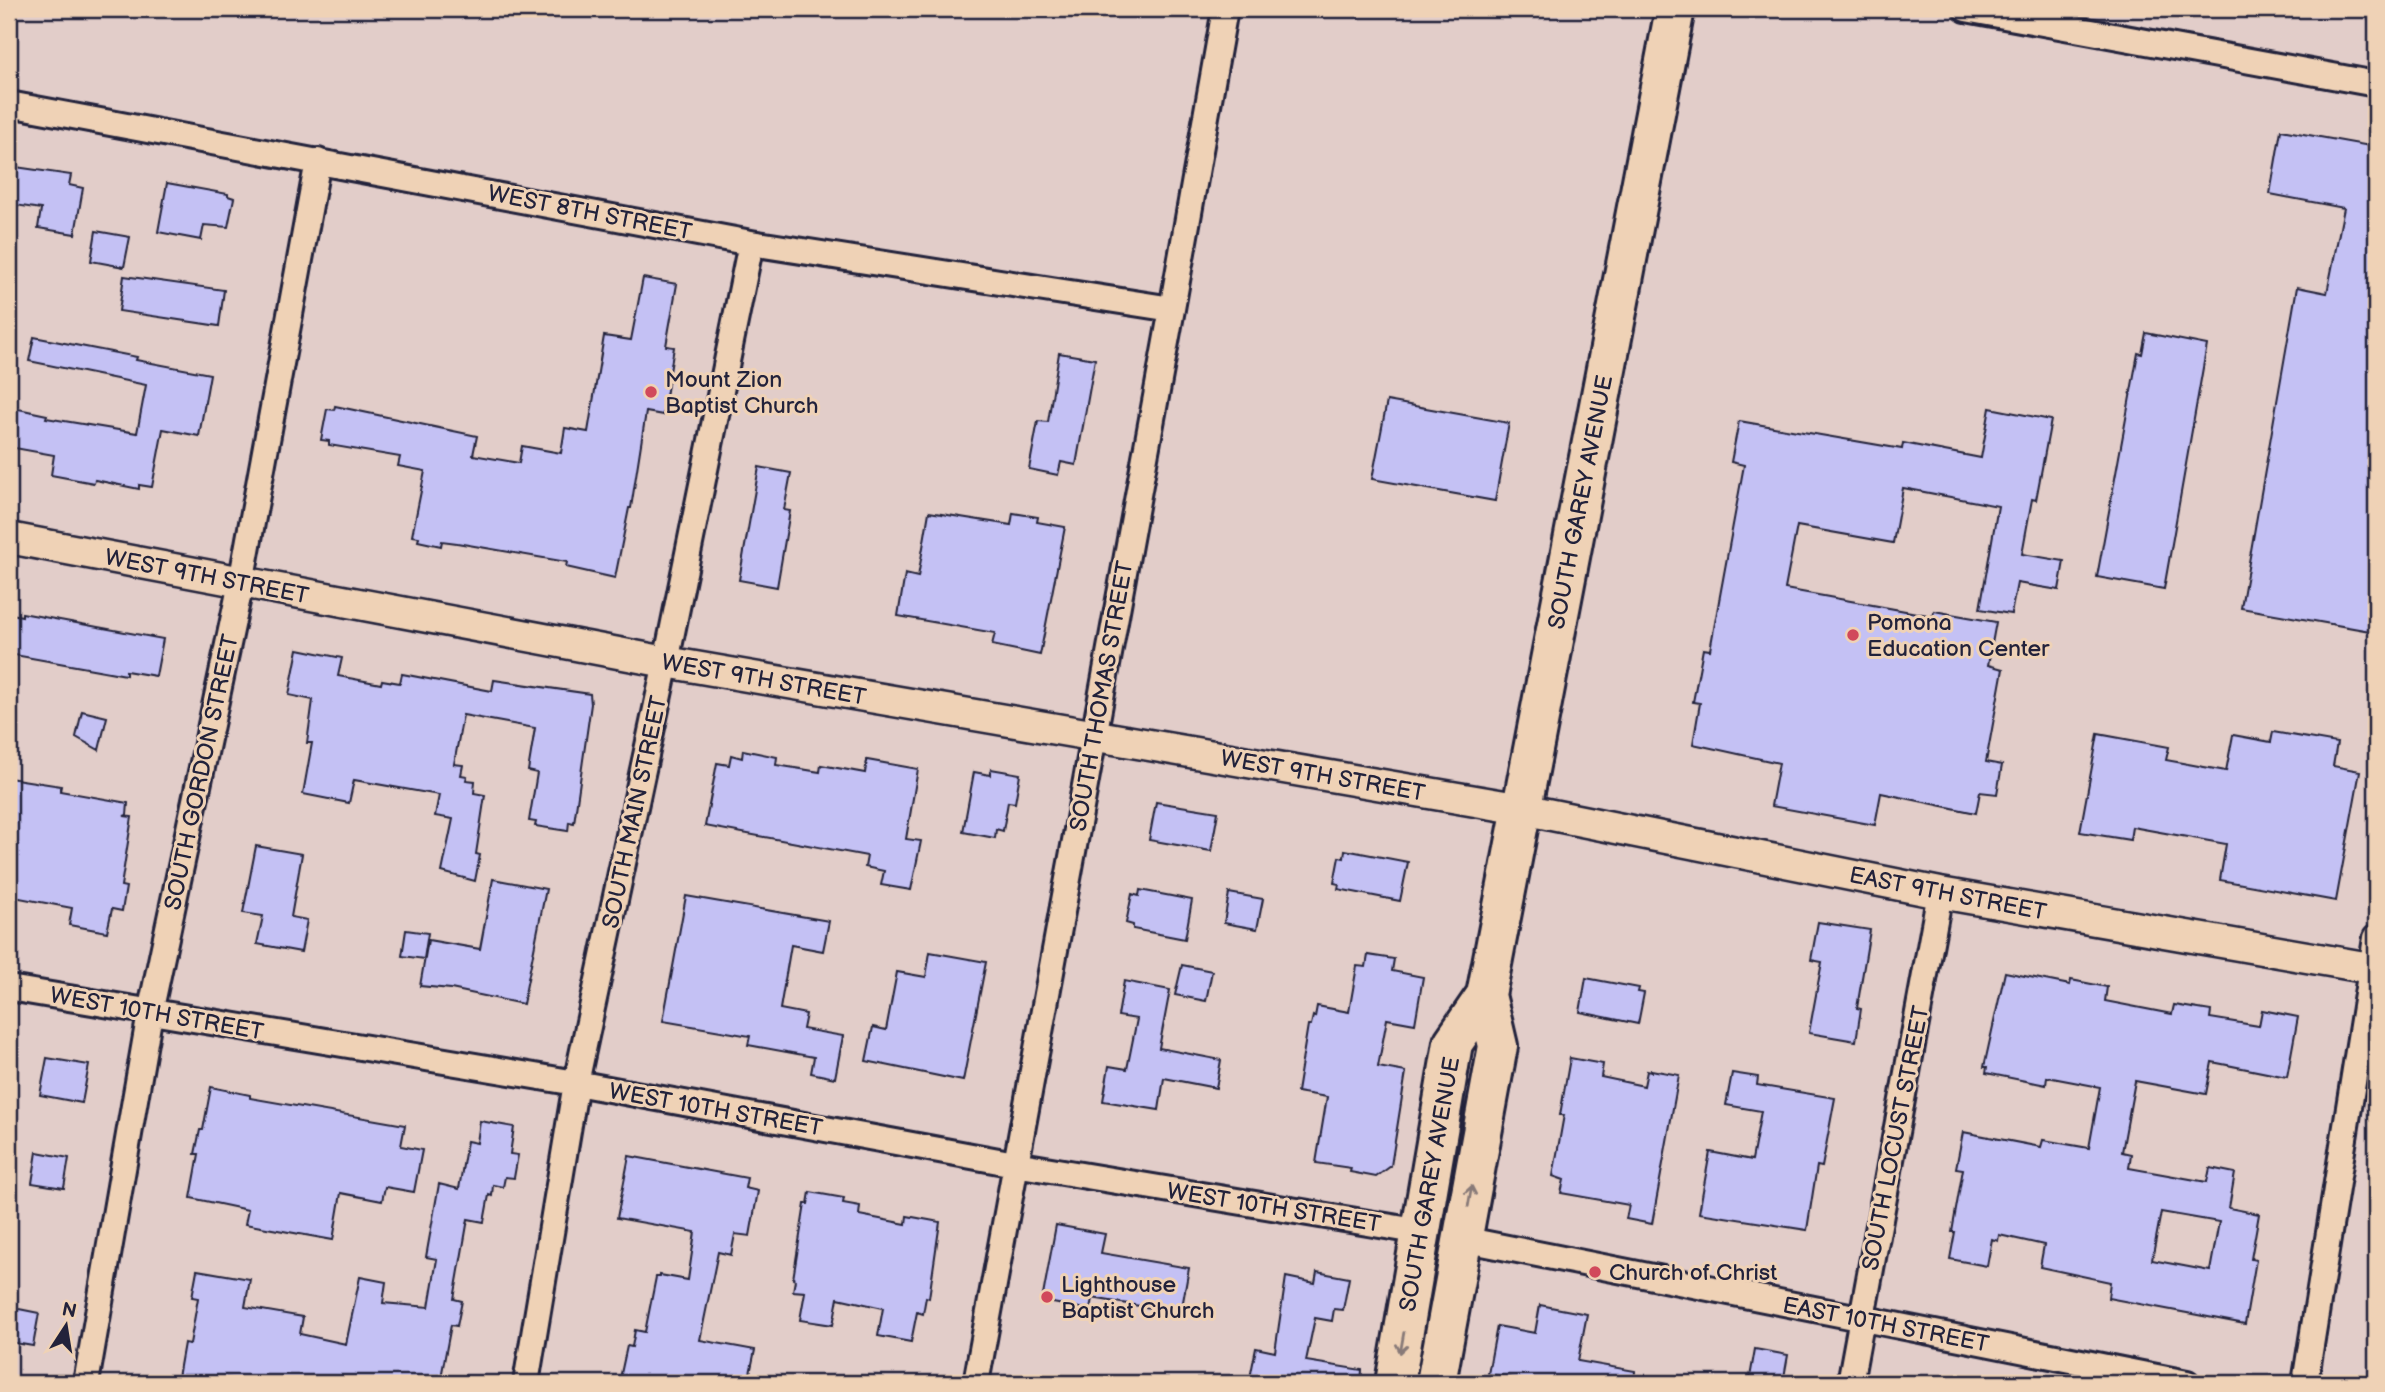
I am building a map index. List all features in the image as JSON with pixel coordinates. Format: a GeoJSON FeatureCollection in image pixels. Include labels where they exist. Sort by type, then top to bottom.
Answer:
{"type":"FeatureCollection","features":[{"type":"Feature","properties":{"kind":"main road","name":"SOUTH GAREY AVENUE"},"geometry":{"type":"LineString","coordinates":[[1395,1383],[1453,1043],[1486,995],[1675,9]]}},
{"type":"Feature","properties":{"kind":"main road","name":"SOUTH GAREY AVENUE"},"geometry":{"type":"LineString","coordinates":[[1436,1383],[1498,1046],[1486,995]]}},
{"type":"Feature","properties":{"kind":"street","name":"SOUTH THOMAS STREET"},"geometry":{"type":"LineString","coordinates":[[976,1383],[1225,9]]}},
{"type":"Feature","properties":{"kind":"street"},"geometry":{"type":"LineString","coordinates":[[1966,9],[2103,20],[2376,84]]}},
{"type":"Feature","properties":{"kind":"street","name":"WEST 8TH STREET"},"geometry":{"type":"LineString","coordinates":[[9,104],[751,243],[1172,309]]}},
{"type":"Feature","properties":{"kind":"street","name":"SOUTH GORDON STREET"},"geometry":{"type":"LineString","coordinates":[[86,1383],[150,1013],[241,583],[318,162]]}},
{"type":"Feature","properties":{"kind":"street","name":"SOUTH MAIN STREET"},"geometry":{"type":"LineString","coordinates":[[526,1383],[576,1083],[666,662],[751,243]]}},
{"type":"Feature","properties":{"kind":"street","name":"WEST 9TH STREET"},"geometry":{"type":"LineString","coordinates":[[9,538],[666,662],[1522,809]]}},
{"type":"Feature","properties":{"kind":"street","name":"EAST 9TH STREET"},"geometry":{"type":"LineString","coordinates":[[1522,809],[1940,893],[2373,968]]}},
{"type":"Feature","properties":{"kind":"street","name":"SOUTH LOCUST STREET"},"geometry":{"type":"LineString","coordinates":[[1850,1383],[1940,893]]}},
{"type":"Feature","properties":{"kind":"street"},"geometry":{"type":"LineString","coordinates":[[2305,1383],[2376,938]]}},
{"type":"Feature","properties":{"kind":"street","name":"WEST 10TH STREET"},"geometry":{"type":"LineString","coordinates":[[9,988],[576,1083],[1015,1164],[1422,1231]]}},
{"type":"Feature","properties":{"kind":"street","name":"EAST 10TH STREET"},"geometry":{"type":"LineString","coordinates":[[1462,1240],[2187,1383]]}},
{"type":"Feature","properties":{"kind":"building"},"geometry":{"type":"Polygon","coordinates":[[[2281,130],[2376,147],[2376,596],[2370,631],[2241,608],[2297,287],[2327,293],[2344,208],[2270,194],[2281,130]]]}},
{"type":"Feature","properties":{"kind":"building"},"geometry":{"type":"Polygon","coordinates":[[[9,166],[71,175],[69,185],[83,188],[75,234],[38,228],[41,209],[9,204],[9,166]]]}},
{"type":"Feature","properties":{"kind":"building"},"geometry":{"type":"Polygon","coordinates":[[[167,183],[228,194],[234,198],[228,227],[204,225],[201,240],[158,232],[167,183]]]}},
{"type":"Feature","properties":{"kind":"building"},"geometry":{"type":"Polygon","coordinates":[[[96,231],[130,237],[124,267],[91,261],[96,231]]]}},
{"type":"Feature","properties":{"kind":"building"},"geometry":{"type":"Polygon","coordinates":[[[124,276],[224,290],[219,326],[119,311],[124,276]]]}},
{"type":"Feature","properties":{"kind":"building"},"geometry":{"type":"Polygon","coordinates":[[[643,278],[677,284],[666,346],[674,347],[663,415],[646,412],[631,508],[615,578],[566,567],[567,562],[457,543],[442,541],[441,546],[418,541],[419,537],[412,536],[425,471],[398,466],[400,457],[329,445],[329,441],[321,440],[327,409],[334,410],[335,406],[477,436],[473,455],[519,463],[522,446],[561,453],[565,428],[588,432],[604,336],[631,340],[643,278]]]}},
{"type":"Feature","properties":{"kind":"building"},"geometry":{"type":"Polygon","coordinates":[[[2146,333],[2207,345],[2164,589],[2097,577],[2138,353],[2142,354],[2146,333]]]}},
{"type":"Feature","properties":{"kind":"building"},"geometry":{"type":"Polygon","coordinates":[[[34,337],[210,374],[199,436],[163,429],[152,487],[139,485],[139,489],[51,475],[54,455],[9,447],[9,407],[47,415],[46,418],[137,433],[146,385],[29,361],[34,337]]]}},
{"type":"Feature","properties":{"kind":"building"},"geometry":{"type":"Polygon","coordinates":[[[1059,353],[1095,359],[1076,465],[1061,462],[1058,475],[1029,469],[1038,421],[1048,422],[1059,353]]]}},
{"type":"Feature","properties":{"kind":"building"},"geometry":{"type":"Polygon","coordinates":[[[1387,401],[1509,423],[1495,501],[1372,479],[1387,401]]]}},
{"type":"Feature","properties":{"kind":"building","name":"Pomona Education Center"},"geometry":{"type":"Polygon","coordinates":[[[1990,408],[2051,420],[2036,500],[2032,499],[2022,554],[2064,561],[2059,590],[2017,583],[2011,614],[1980,609],[1998,506],[1903,488],[1893,543],[1797,526],[1785,589],[1933,616],[1934,611],[1996,622],[1988,665],[2003,669],[1986,762],[2002,765],[1997,794],[1980,792],[1976,813],[1881,793],[1875,825],[1771,806],[1779,763],[1693,744],[1700,703],[1693,702],[1703,649],[1710,650],[1744,465],[1731,462],[1739,421],[1902,449],[1903,443],[1981,458],[1990,408]]]}},
{"type":"Feature","properties":{"kind":"building"},"geometry":{"type":"Polygon","coordinates":[[[759,467],[791,473],[784,510],[790,511],[777,587],[739,580],[759,467]]]}},
{"type":"Feature","properties":{"kind":"building"},"geometry":{"type":"Polygon","coordinates":[[[929,512],[1011,525],[1013,513],[1038,517],[1037,522],[1065,527],[1040,655],[992,645],[995,633],[898,616],[905,574],[918,577],[929,512]]]}},
{"type":"Feature","properties":{"kind":"building"},"geometry":{"type":"Polygon","coordinates":[[[22,613],[163,639],[156,676],[126,671],[126,675],[9,654],[11,614],[22,616],[22,613]]]}},
{"type":"Feature","properties":{"kind":"building"},"geometry":{"type":"Polygon","coordinates":[[[298,649],[342,658],[338,676],[381,684],[382,680],[400,683],[402,674],[492,691],[494,680],[590,694],[591,704],[574,823],[569,822],[568,831],[535,826],[536,822],[529,821],[537,773],[528,771],[535,728],[463,715],[454,764],[463,765],[461,775],[467,776],[466,780],[475,781],[474,793],[485,795],[476,854],[480,855],[475,881],[442,872],[453,819],[435,816],[439,795],[354,780],[349,803],[303,794],[312,743],[307,743],[313,700],[289,695],[298,649]]]}},
{"type":"Feature","properties":{"kind":"building"},"geometry":{"type":"Polygon","coordinates":[[[82,711],[107,717],[99,750],[76,737],[82,711]]]}},
{"type":"Feature","properties":{"kind":"building"},"geometry":{"type":"Polygon","coordinates":[[[2273,732],[2337,743],[2333,766],[2360,771],[2336,901],[2220,880],[2226,844],[2132,827],[2130,840],[2080,832],[2098,734],[2169,747],[2166,760],[2226,771],[2233,735],[2271,742],[2273,732]]]}},
{"type":"Feature","properties":{"kind":"building"},"geometry":{"type":"Polygon","coordinates":[[[743,750],[777,757],[776,765],[820,772],[821,765],[865,773],[867,760],[918,769],[906,839],[921,841],[911,890],[881,885],[884,871],[865,867],[867,856],[705,826],[717,763],[729,765],[731,755],[742,758],[743,750]]]}},
{"type":"Feature","properties":{"kind":"building"},"geometry":{"type":"Polygon","coordinates":[[[991,769],[1020,774],[1015,803],[1008,802],[1003,831],[996,829],[995,838],[963,832],[974,772],[990,775],[991,769]]]}},
{"type":"Feature","properties":{"kind":"building"},"geometry":{"type":"Polygon","coordinates":[[[9,778],[61,786],[60,791],[128,803],[127,815],[124,816],[132,817],[121,886],[126,887],[122,911],[112,909],[107,932],[69,925],[72,908],[9,896],[9,778]]]}},
{"type":"Feature","properties":{"kind":"building"},"geometry":{"type":"Polygon","coordinates":[[[1156,802],[1218,812],[1211,851],[1149,840],[1156,802]]]}},
{"type":"Feature","properties":{"kind":"building"},"geometry":{"type":"Polygon","coordinates":[[[256,846],[302,854],[291,917],[307,920],[301,952],[257,944],[263,916],[243,913],[256,846]]]}},
{"type":"Feature","properties":{"kind":"building"},"geometry":{"type":"Polygon","coordinates":[[[1345,850],[1408,862],[1400,901],[1338,889],[1339,884],[1334,883],[1339,857],[1344,858],[1345,850]]]}},
{"type":"Feature","properties":{"kind":"building"},"geometry":{"type":"Polygon","coordinates":[[[493,879],[546,889],[523,1004],[451,989],[420,986],[428,940],[480,949],[493,879]]]}},
{"type":"Feature","properties":{"kind":"building"},"geometry":{"type":"Polygon","coordinates":[[[1140,890],[1192,900],[1185,939],[1133,929],[1133,925],[1126,923],[1132,894],[1139,896],[1140,890]]]}},
{"type":"Feature","properties":{"kind":"building"},"geometry":{"type":"Polygon","coordinates":[[[1229,893],[1263,899],[1257,929],[1224,923],[1229,893]]]}},
{"type":"Feature","properties":{"kind":"building"},"geometry":{"type":"Polygon","coordinates":[[[686,896],[829,921],[823,951],[791,945],[780,1009],[806,1014],[803,1029],[843,1036],[835,1078],[811,1073],[814,1057],[748,1045],[750,1036],[663,1021],[686,896]]]}},
{"type":"Feature","properties":{"kind":"building"},"geometry":{"type":"Polygon","coordinates":[[[1818,922],[1870,930],[1857,1008],[1861,1009],[1856,1041],[1809,1033],[1822,962],[1811,960],[1818,922]]]}},
{"type":"Feature","properties":{"kind":"building"},"geometry":{"type":"Polygon","coordinates":[[[406,930],[428,933],[424,959],[402,956],[406,930]]]}},
{"type":"Feature","properties":{"kind":"building"},"geometry":{"type":"Polygon","coordinates":[[[930,952],[986,962],[963,1081],[866,1061],[873,1027],[886,1030],[897,972],[926,977],[930,952]]]}},
{"type":"Feature","properties":{"kind":"building"},"geometry":{"type":"Polygon","coordinates":[[[1368,955],[1394,959],[1392,971],[1423,977],[1415,1024],[1387,1019],[1378,1067],[1406,1072],[1391,1166],[1376,1177],[1350,1172],[1351,1168],[1316,1163],[1327,1097],[1297,1092],[1308,1025],[1311,1025],[1313,1016],[1315,1017],[1317,1006],[1349,1012],[1357,966],[1366,967],[1368,955]]]}},
{"type":"Feature","properties":{"kind":"building"},"geometry":{"type":"Polygon","coordinates":[[[1182,965],[1212,971],[1206,1001],[1175,995],[1182,965]]]}},
{"type":"Feature","properties":{"kind":"building"},"geometry":{"type":"Polygon","coordinates":[[[2005,972],[2070,985],[2071,980],[2107,987],[2105,1001],[2172,1014],[2174,1005],[2211,1011],[2210,1018],[2259,1026],[2262,1010],[2298,1017],[2287,1077],[2212,1062],[2206,1094],[2135,1081],[2122,1152],[2131,1154],[2129,1168],[2207,1182],[2210,1168],[2235,1173],[2229,1208],[2259,1214],[2251,1259],[2256,1260],[2245,1324],[2108,1298],[2110,1282],[2040,1267],[2044,1245],[1999,1235],[1998,1241],[1992,1239],[1987,1266],[1950,1259],[1963,1169],[1956,1168],[1963,1132],[2041,1147],[2043,1140],[2089,1148],[2100,1087],[2047,1077],[2046,1085],[1986,1073],[1987,1067],[1984,1067],[2005,972]],[[2161,1212],[2152,1260],[2210,1271],[2219,1222],[2161,1212]]]}},
{"type":"Feature","properties":{"kind":"building"},"geometry":{"type":"Polygon","coordinates":[[[1586,978],[1639,988],[1638,992],[1644,993],[1638,1024],[1580,1012],[1586,978]]]}},
{"type":"Feature","properties":{"kind":"building"},"geometry":{"type":"Polygon","coordinates":[[[1124,981],[1170,990],[1159,1048],[1221,1060],[1216,1088],[1164,1078],[1159,1110],[1103,1101],[1109,1066],[1127,1069],[1137,1019],[1118,1016],[1124,981]]]}},
{"type":"Feature","properties":{"kind":"building"},"geometry":{"type":"Polygon","coordinates":[[[47,1058],[89,1065],[82,1103],[40,1095],[47,1058]]]}},
{"type":"Feature","properties":{"kind":"building"},"geometry":{"type":"Polygon","coordinates":[[[1570,1058],[1603,1064],[1601,1077],[1644,1086],[1647,1071],[1679,1075],[1652,1224],[1626,1219],[1629,1205],[1561,1193],[1564,1180],[1553,1176],[1564,1115],[1560,1115],[1570,1058]]]}},
{"type":"Feature","properties":{"kind":"building"},"geometry":{"type":"Polygon","coordinates":[[[1732,1073],[1758,1077],[1757,1085],[1835,1098],[1822,1167],[1817,1166],[1807,1230],[1699,1213],[1710,1152],[1752,1160],[1761,1111],[1726,1105],[1732,1073]]]}},
{"type":"Feature","properties":{"kind":"building"},"geometry":{"type":"Polygon","coordinates":[[[211,1087],[250,1095],[250,1098],[405,1125],[401,1146],[422,1150],[414,1192],[385,1187],[382,1201],[341,1193],[333,1240],[245,1224],[248,1210],[191,1198],[199,1154],[195,1154],[200,1130],[203,1130],[211,1087]]]}},
{"type":"Feature","properties":{"kind":"building"},"geometry":{"type":"Polygon","coordinates":[[[480,1121],[514,1127],[510,1154],[518,1155],[514,1178],[505,1177],[503,1187],[493,1185],[484,1222],[468,1219],[454,1299],[462,1301],[457,1326],[451,1325],[440,1383],[257,1383],[227,1378],[226,1383],[177,1383],[184,1343],[190,1344],[198,1298],[192,1297],[197,1270],[250,1279],[245,1307],[303,1317],[300,1334],[346,1344],[360,1277],[386,1282],[383,1303],[429,1307],[437,1259],[426,1257],[439,1184],[459,1189],[467,1141],[477,1143],[480,1121]]]}},
{"type":"Feature","properties":{"kind":"building"},"geometry":{"type":"Polygon","coordinates":[[[37,1152],[69,1158],[64,1188],[32,1183],[37,1152]]]}},
{"type":"Feature","properties":{"kind":"building"},"geometry":{"type":"Polygon","coordinates":[[[629,1156],[747,1178],[745,1188],[758,1191],[750,1236],[735,1234],[731,1255],[718,1252],[700,1340],[755,1350],[748,1383],[619,1383],[627,1346],[632,1347],[635,1330],[645,1332],[656,1277],[660,1275],[688,1280],[695,1232],[617,1218],[629,1156]]]}},
{"type":"Feature","properties":{"kind":"building"},"geometry":{"type":"Polygon","coordinates":[[[810,1192],[844,1198],[843,1203],[860,1206],[859,1215],[906,1224],[907,1216],[940,1222],[929,1298],[926,1297],[923,1314],[917,1312],[911,1342],[878,1336],[883,1308],[838,1298],[833,1325],[800,1320],[805,1292],[793,1291],[793,1279],[805,1204],[808,1204],[810,1192]]]}},
{"type":"Feature","properties":{"kind":"building"},"geometry":{"type":"Polygon","coordinates":[[[1056,1225],[1105,1234],[1101,1253],[1189,1268],[1181,1313],[1092,1298],[1090,1310],[1042,1301],[1056,1225]]]}},
{"type":"Feature","properties":{"kind":"building"},"geometry":{"type":"Polygon","coordinates":[[[1317,1272],[1349,1278],[1343,1310],[1334,1309],[1332,1321],[1315,1318],[1306,1361],[1362,1370],[1361,1383],[1249,1383],[1256,1348],[1275,1352],[1286,1277],[1315,1283],[1317,1272]]]}},
{"type":"Feature","properties":{"kind":"building"},"geometry":{"type":"Polygon","coordinates":[[[1540,1305],[1587,1314],[1578,1361],[1635,1371],[1634,1383],[1541,1383],[1488,1374],[1497,1326],[1535,1333],[1540,1305]]]}},
{"type":"Feature","properties":{"kind":"building"},"geometry":{"type":"Polygon","coordinates":[[[9,1307],[39,1313],[33,1346],[9,1342],[9,1307]]]}},
{"type":"Feature","properties":{"kind":"building"},"geometry":{"type":"Polygon","coordinates":[[[1755,1349],[1788,1355],[1783,1383],[1749,1383],[1755,1349]]]}},
{"type":"Feature","properties":{"kind":"place","name":"Mount Zion Baptist Church"},"geometry":{"type":"Point","coordinates":[651,392]}},
{"type":"Feature","properties":{"kind":"place","name":"Pomona Education Center"},"geometry":{"type":"Point","coordinates":[1853,635]}},
{"type":"Feature","properties":{"kind":"place","name":"Church of Christ"},"geometry":{"type":"Point","coordinates":[1595,1272]}},
{"type":"Feature","properties":{"kind":"place","name":"Lighthouse Baptist Church"},"geometry":{"type":"Point","coordinates":[1047,1297]}}]}
